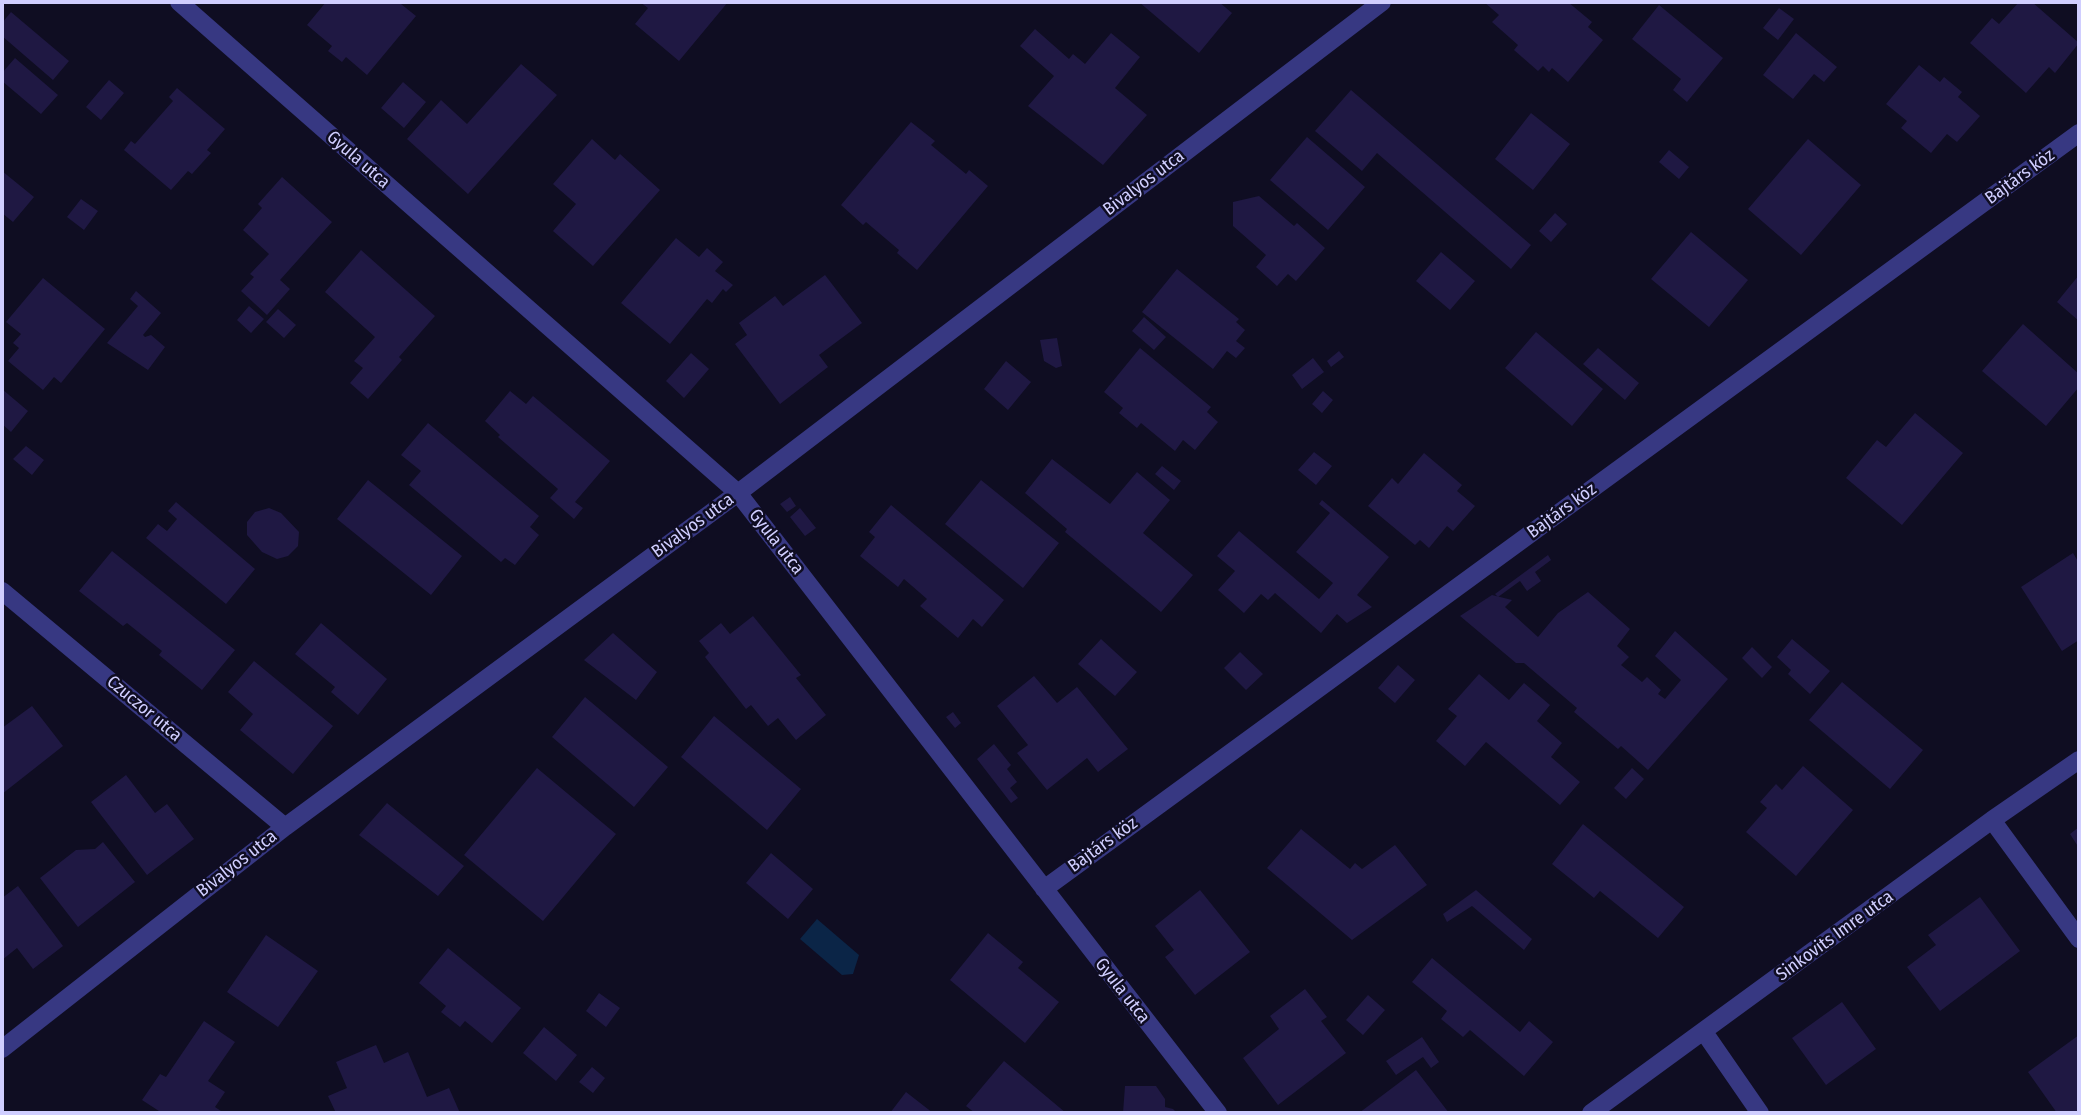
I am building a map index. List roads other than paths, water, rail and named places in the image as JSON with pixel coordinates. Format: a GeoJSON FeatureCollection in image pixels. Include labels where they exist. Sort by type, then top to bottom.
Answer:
{"type":"FeatureCollection","features":[{"type":"Feature","properties":{"kind":"street","name":"Gyula utca"},"geometry":{"type":"LineString","coordinates":[[179,2],[738,493],[1217,1113]]}},
{"type":"Feature","properties":{"kind":"street","name":"Bivalyos utca"},"geometry":{"type":"LineString","coordinates":[[2,1049],[285,827],[738,493],[1382,2]]}},
{"type":"Feature","properties":{"kind":"street","name":"Bajtárs köz"},"geometry":{"type":"LineString","coordinates":[[1044,889],[2079,133]]}},
{"type":"Feature","properties":{"kind":"street","name":"Czuczor utca"},"geometry":{"type":"LineString","coordinates":[[2,591],[285,827]]}},
{"type":"Feature","properties":{"kind":"street","name":"Sinkovits Imre utca"},"geometry":{"type":"LineString","coordinates":[[1591,1113],[2079,760]]}},
{"type":"Feature","properties":{"kind":"street"},"geometry":{"type":"LineString","coordinates":[[1993,820],[2079,939]]}},
{"type":"Feature","properties":{"kind":"street"},"geometry":{"type":"LineString","coordinates":[[1704,1032],[1760,1113]]}},
{"type":"Feature","properties":{"kind":"water"},"geometry":{"type":"Polygon","coordinates":[[[817,919],[859,955],[853,974],[842,975],[800,939],[817,919]]]}}]}
